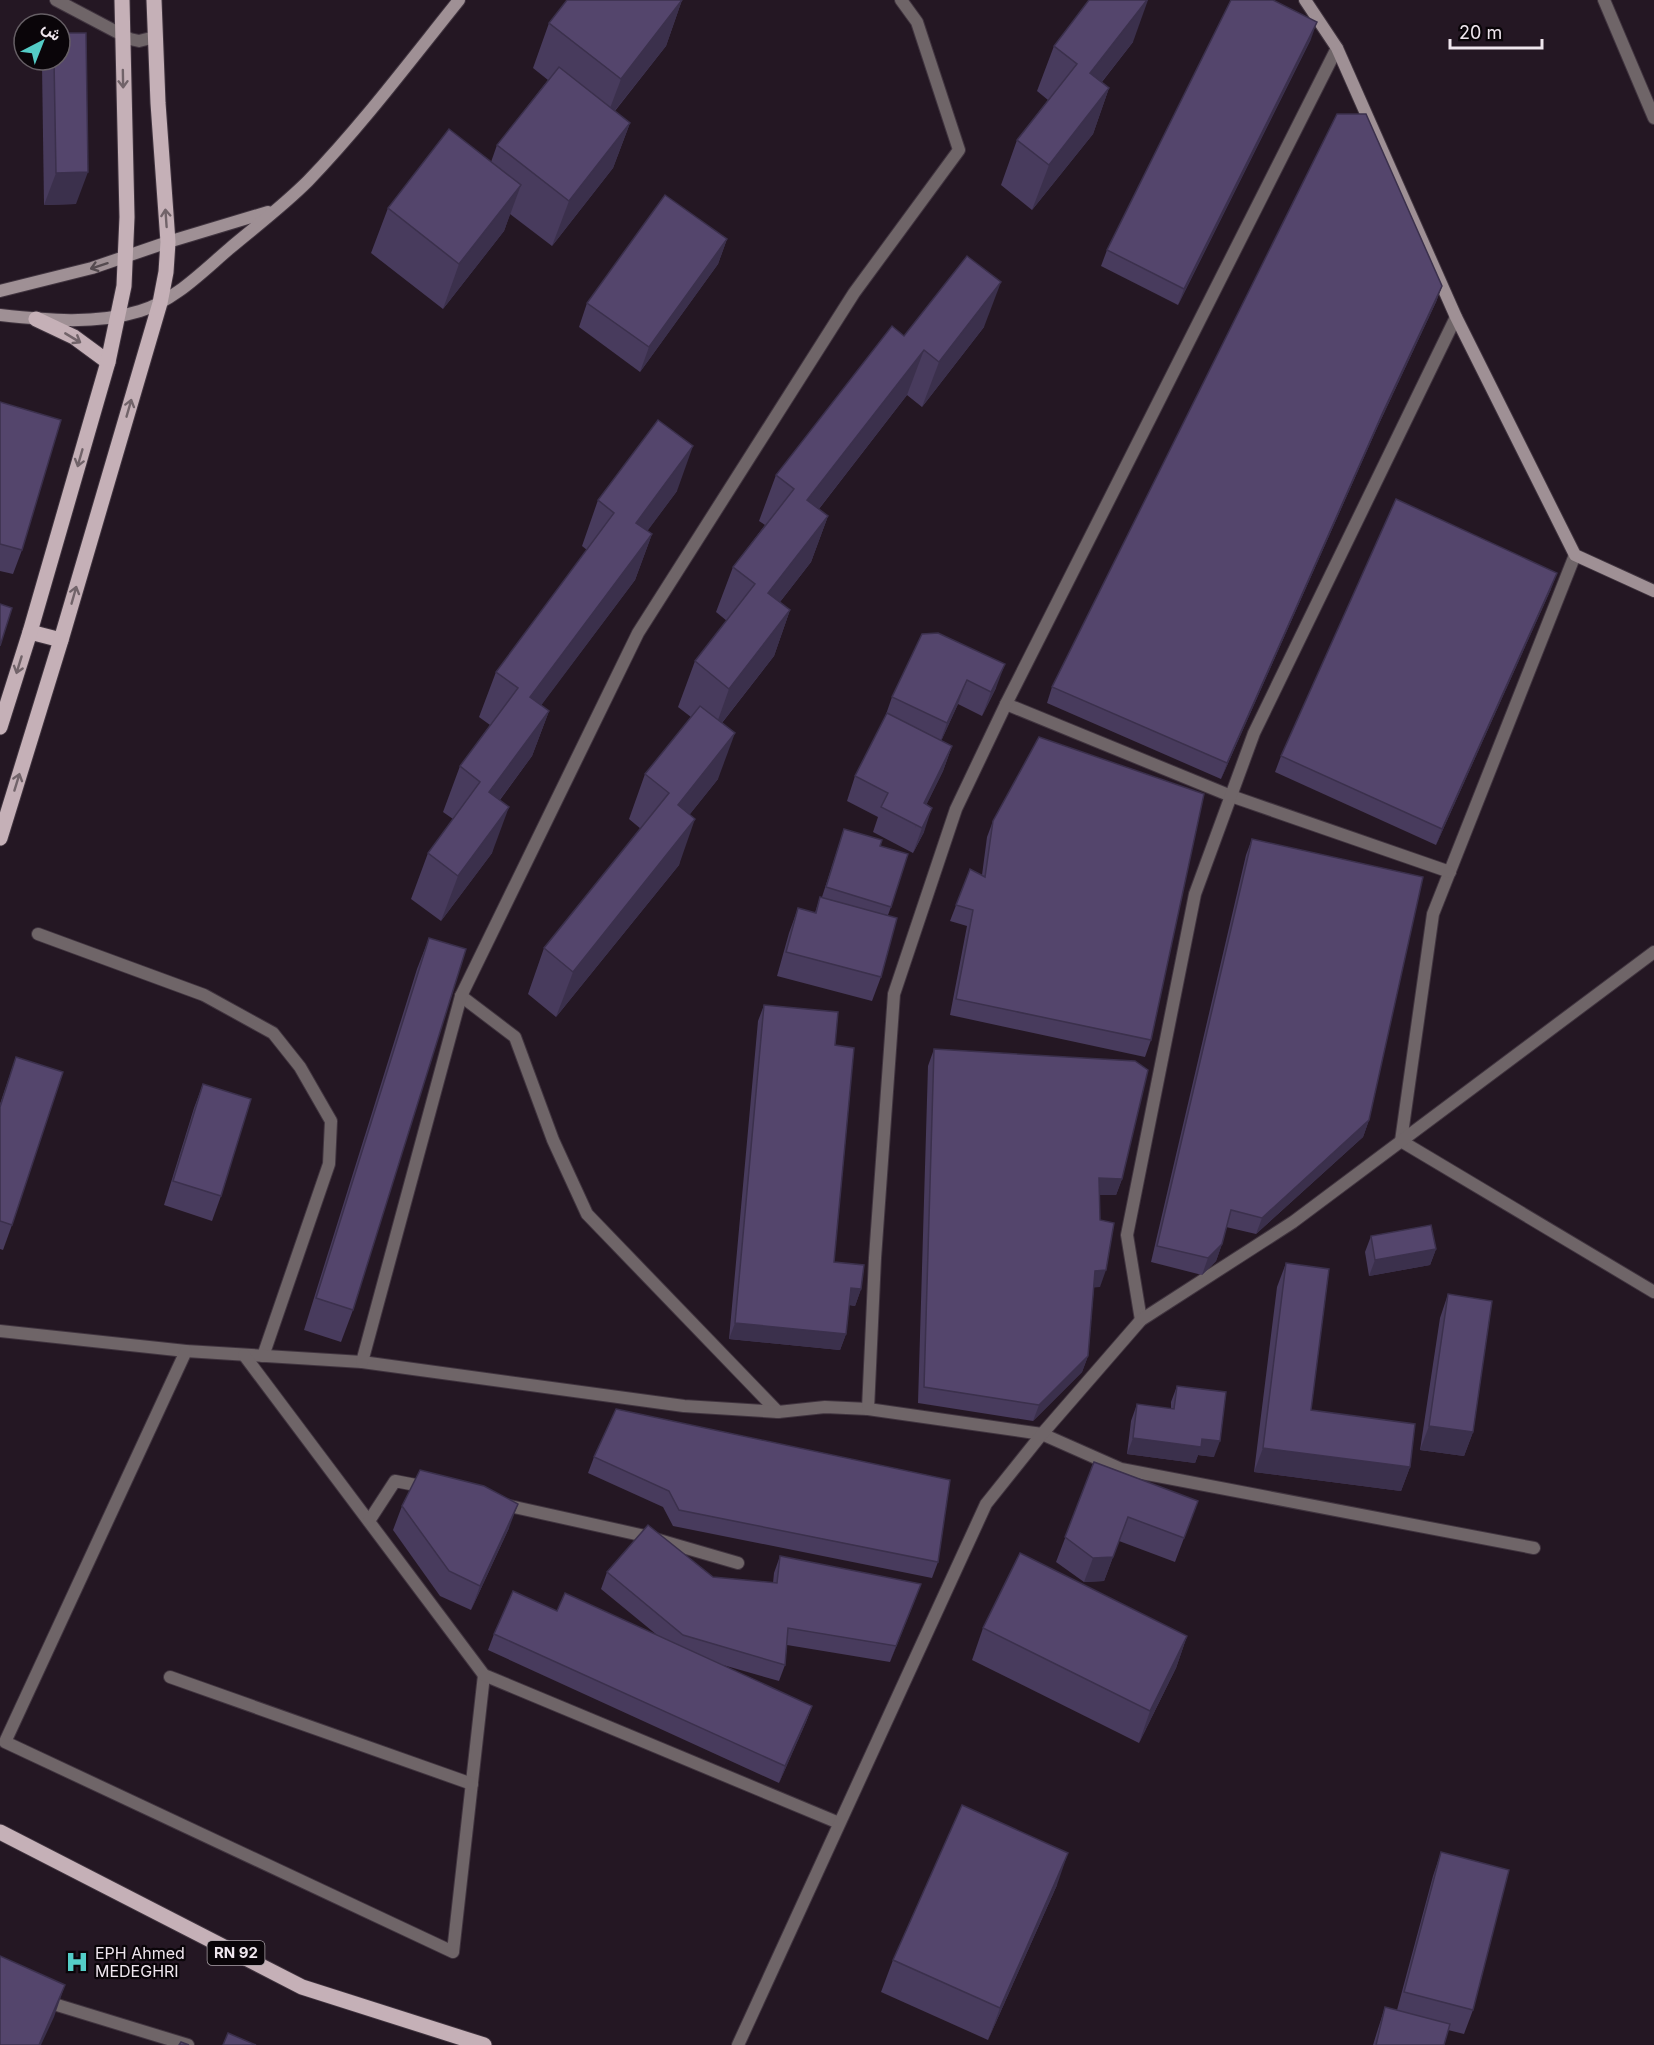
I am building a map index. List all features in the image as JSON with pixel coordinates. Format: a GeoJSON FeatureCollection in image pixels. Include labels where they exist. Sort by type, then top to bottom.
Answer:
{"type":"FeatureCollection","features":[{"type":"Feature","properties":{"kind":"main road"},"geometry":{"type":"LineString","coordinates":[[0,727],[30,632],[119,317],[126,256],[122,0]]}},
{"type":"Feature","properties":{"kind":"main road"},"geometry":{"type":"LineString","coordinates":[[0,838],[160,303],[166,272],[168,242],[158,103],[154,0]]}},
{"type":"Feature","properties":{"kind":"main road"},"geometry":{"type":"LineString","coordinates":[[36,319],[74,337],[108,362]]}},
{"type":"Feature","properties":{"kind":"main road"},"geometry":{"type":"LineString","coordinates":[[30,632],[61,640]]}},
{"type":"Feature","properties":{"kind":"main road","name":"RN 92"},"geometry":{"type":"LineString","coordinates":[[0,1832],[302,1987],[484,2045]]}},
{"type":"Feature","properties":{"kind":"street"},"geometry":{"type":"LineString","coordinates":[[56,0],[122,35],[139,41],[155,37]]}},
{"type":"Feature","properties":{"kind":"street"},"geometry":{"type":"LineString","coordinates":[[0,315],[36,319],[94,320],[119,317],[160,303],[192,281],[305,183],[336,151],[459,0]]}},
{"type":"Feature","properties":{"kind":"street"},"geometry":{"type":"LineString","coordinates":[[362,1362],[461,996],[639,633],[854,293],[959,150],[917,22],[901,0]]}},
{"type":"Feature","properties":{"kind":"street"},"geometry":{"type":"LineString","coordinates":[[1305,0],[1337,48],[1456,317],[1575,555],[1654,591]]}},
{"type":"Feature","properties":{"kind":"street"},"geometry":{"type":"LineString","coordinates":[[1604,0],[1654,118]]}},
{"type":"Feature","properties":{"kind":"street"},"geometry":{"type":"LineString","coordinates":[[868,1409],[875,1258],[894,994],[956,809],[1006,704],[1337,48]]}},
{"type":"Feature","properties":{"kind":"street"},"geometry":{"type":"LineString","coordinates":[[0,291],[64,276],[275,210]]}},
{"type":"Feature","properties":{"kind":"street"},"geometry":{"type":"LineString","coordinates":[[1141,1320],[1127,1235],[1195,894],[1254,733],[1456,317]]}},
{"type":"Feature","properties":{"kind":"street"},"geometry":{"type":"LineString","coordinates":[[1401,1141],[1433,914],[1575,555]]}},
{"type":"Feature","properties":{"kind":"street"},"geometry":{"type":"LineString","coordinates":[[1006,704],[1231,796],[1450,872]]}},
{"type":"Feature","properties":{"kind":"street"},"geometry":{"type":"LineString","coordinates":[[38,933],[204,995],[273,1034],[300,1067],[331,1121],[329,1164],[263,1356]]}},
{"type":"Feature","properties":{"kind":"street"},"geometry":{"type":"LineString","coordinates":[[738,2045],[986,1504],[1042,1434],[1141,1320],[1293,1222],[1654,953]]}},
{"type":"Feature","properties":{"kind":"street"},"geometry":{"type":"LineString","coordinates":[[461,996],[515,1037],[553,1140],[588,1214],[778,1412]]}},
{"type":"Feature","properties":{"kind":"street"},"geometry":{"type":"LineString","coordinates":[[1401,1141],[1654,1292]]}},
{"type":"Feature","properties":{"kind":"street"},"geometry":{"type":"LineString","coordinates":[[0,1331],[186,1351],[362,1362],[684,1406],[778,1412],[825,1407],[868,1409],[1042,1434],[1121,1469],[1534,1548]]}},
{"type":"Feature","properties":{"kind":"street"},"geometry":{"type":"LineString","coordinates":[[186,1351],[5,1742],[453,1952],[484,1675]]}},
{"type":"Feature","properties":{"kind":"street"},"geometry":{"type":"LineString","coordinates":[[244,1354],[484,1675],[839,1823]]}},
{"type":"Feature","properties":{"kind":"street"},"geometry":{"type":"LineString","coordinates":[[369,1521],[395,1481],[441,1491]]}},
{"type":"Feature","properties":{"kind":"street"},"geometry":{"type":"LineString","coordinates":[[486,1501],[645,1536],[738,1563]]}},
{"type":"Feature","properties":{"kind":"street"},"geometry":{"type":"LineString","coordinates":[[170,1677],[472,1784]]}},
{"type":"Feature","properties":{"kind":"street"},"geometry":{"type":"LineString","coordinates":[[33,1998],[188,2045]]}},
{"type":"Feature","properties":{"kind":"building"},"geometry":{"type":"Polygon","coordinates":[[[567,0],[682,0],[621,79],[549,23],[567,0]]]}},
{"type":"Feature","properties":{"kind":"building"},"geometry":{"type":"Polygon","coordinates":[[[1089,0],[1147,0],[1090,73],[1109,88],[1049,165],[1017,140],[1077,64],[1054,46],[1089,0]]]}},
{"type":"Feature","properties":{"kind":"building"},"geometry":{"type":"Polygon","coordinates":[[[1231,0],[1273,0],[1317,22],[1184,289],[1107,250],[1231,0]]]}},
{"type":"Feature","properties":{"kind":"building"},"geometry":{"type":"Polygon","coordinates":[[[72,33],[86,33],[88,172],[56,173],[54,72],[72,72],[72,33]]]}},
{"type":"Feature","properties":{"kind":"building"},"geometry":{"type":"Polygon","coordinates":[[[559,67],[630,123],[569,201],[497,145],[559,67]]]}},
{"type":"Feature","properties":{"kind":"building"},"geometry":{"type":"Polygon","coordinates":[[[1337,114],[1366,114],[1442,286],[1383,412],[1227,763],[1052,687],[1337,114]]]}},
{"type":"Feature","properties":{"kind":"building"},"geometry":{"type":"Polygon","coordinates":[[[449,129],[521,185],[459,264],[388,208],[449,129]]]}},
{"type":"Feature","properties":{"kind":"building"},"geometry":{"type":"Polygon","coordinates":[[[665,195],[727,239],[649,347],[587,303],[665,195]]]}},
{"type":"Feature","properties":{"kind":"building"},"geometry":{"type":"Polygon","coordinates":[[[967,256],[1001,282],[939,362],[924,350],[807,500],[828,516],[768,593],[790,610],[729,689],[695,661],[755,584],[733,567],[794,489],[776,475],[892,326],[904,336],[967,256]]]}},
{"type":"Feature","properties":{"kind":"building"},"geometry":{"type":"Polygon","coordinates":[[[0,402],[61,420],[22,550],[0,544],[0,402]]]}},
{"type":"Feature","properties":{"kind":"building"},"geometry":{"type":"Polygon","coordinates":[[[658,420],[693,446],[636,523],[652,534],[530,697],[549,711],[489,792],[509,807],[458,876],[428,853],[480,782],[460,766],[518,688],[496,672],[614,513],[598,500],[658,420]]]}},
{"type":"Feature","properties":{"kind":"building"},"geometry":{"type":"Polygon","coordinates":[[[1396,499],[1557,573],[1442,829],[1281,756],[1396,499]]]}},
{"type":"Feature","properties":{"kind":"building"},"geometry":{"type":"Polygon","coordinates":[[[0,604],[12,608],[0,646],[0,604]]]}},
{"type":"Feature","properties":{"kind":"building"},"geometry":{"type":"Polygon","coordinates":[[[938,633],[1005,664],[991,692],[967,680],[947,723],[892,697],[922,634],[938,633]]]}},
{"type":"Feature","properties":{"kind":"building"},"geometry":{"type":"Polygon","coordinates":[[[700,706],[735,733],[678,805],[695,819],[573,972],[544,948],[669,793],[645,774],[700,706]]]}},
{"type":"Feature","properties":{"kind":"building"},"geometry":{"type":"Polygon","coordinates":[[[887,713],[952,746],[924,803],[932,808],[922,828],[881,807],[888,793],[855,776],[887,713]]]}},
{"type":"Feature","properties":{"kind":"building"},"geometry":{"type":"Polygon","coordinates":[[[1039,737],[1204,794],[1151,1040],[956,999],[973,910],[956,905],[970,869],[985,877],[993,821],[1039,737]]]}},
{"type":"Feature","properties":{"kind":"building"},"geometry":{"type":"Polygon","coordinates":[[[844,829],[882,840],[880,846],[908,854],[891,907],[826,887],[844,829]]]}},
{"type":"Feature","properties":{"kind":"building"},"geometry":{"type":"Polygon","coordinates":[[[1252,839],[1423,877],[1369,1120],[1262,1218],[1231,1210],[1222,1244],[1208,1258],[1157,1246],[1252,839]]]}},
{"type":"Feature","properties":{"kind":"building"},"geometry":{"type":"Polygon","coordinates":[[[820,897],[897,918],[881,977],[786,952],[798,908],[816,913],[820,897]]]}},
{"type":"Feature","properties":{"kind":"building"},"geometry":{"type":"Polygon","coordinates":[[[429,938],[466,949],[353,1310],[316,1298],[429,938]]]}},
{"type":"Feature","properties":{"kind":"building"},"geometry":{"type":"Polygon","coordinates":[[[764,1005],[838,1012],[835,1045],[854,1048],[834,1262],[864,1265],[861,1289],[851,1288],[846,1334],[735,1323],[764,1005]]]}},
{"type":"Feature","properties":{"kind":"building"},"geometry":{"type":"Polygon","coordinates":[[[934,1049],[1135,1061],[1148,1070],[1122,1179],[1099,1178],[1100,1220],[1114,1223],[1106,1270],[1095,1271],[1088,1356],[1039,1405],[924,1387],[934,1049]]]}},
{"type":"Feature","properties":{"kind":"building"},"geometry":{"type":"Polygon","coordinates":[[[16,1057],[63,1072],[12,1225],[0,1221],[0,1107],[16,1057]]]}},
{"type":"Feature","properties":{"kind":"building"},"geometry":{"type":"Polygon","coordinates":[[[203,1084],[251,1099],[221,1196],[173,1181],[203,1084]]]}},
{"type":"Feature","properties":{"kind":"building"},"geometry":{"type":"Polygon","coordinates":[[[1431,1225],[1436,1249],[1375,1260],[1371,1236],[1431,1225]]]}},
{"type":"Feature","properties":{"kind":"building"},"geometry":{"type":"Polygon","coordinates":[[[1286,1263],[1329,1269],[1311,1410],[1415,1424],[1410,1467],[1263,1448],[1286,1263]]]}},
{"type":"Feature","properties":{"kind":"building"},"geometry":{"type":"Polygon","coordinates":[[[1448,1294],[1492,1301],[1473,1432],[1429,1426],[1448,1294]]]}},
{"type":"Feature","properties":{"kind":"building"},"geometry":{"type":"Polygon","coordinates":[[[1177,1386],[1226,1392],[1220,1441],[1202,1439],[1201,1447],[1133,1438],[1137,1404],[1174,1409],[1177,1386]]]}},
{"type":"Feature","properties":{"kind":"building"},"geometry":{"type":"Polygon","coordinates":[[[616,1409],[950,1480],[938,1562],[679,1510],[669,1491],[594,1457],[616,1409]]]}},
{"type":"Feature","properties":{"kind":"building"},"geometry":{"type":"Polygon","coordinates":[[[1094,1462],[1198,1501],[1184,1538],[1128,1517],[1113,1557],[1093,1558],[1065,1537],[1094,1462]]]}},
{"type":"Feature","properties":{"kind":"building"},"geometry":{"type":"Polygon","coordinates":[[[420,1470],[484,1486],[518,1504],[480,1586],[449,1571],[402,1506],[420,1470]]]}},
{"type":"Feature","properties":{"kind":"building"},"geometry":{"type":"Polygon","coordinates":[[[648,1525],[713,1577],[777,1583],[780,1556],[921,1584],[896,1646],[788,1628],[785,1665],[683,1635],[607,1572],[648,1525]]]}},
{"type":"Feature","properties":{"kind":"building"},"geometry":{"type":"Polygon","coordinates":[[[1020,1553],[1187,1636],[1150,1711],[983,1628],[1020,1553]]]}},
{"type":"Feature","properties":{"kind":"building"},"geometry":{"type":"Polygon","coordinates":[[[513,1591],[557,1611],[565,1593],[812,1706],[785,1766],[494,1634],[513,1591]]]}},
{"type":"Feature","properties":{"kind":"building"},"geometry":{"type":"Polygon","coordinates":[[[962,1805],[1068,1853],[1000,2008],[893,1960],[962,1805]]]}},
{"type":"Feature","properties":{"kind":"building"},"geometry":{"type":"Polygon","coordinates":[[[1441,1852],[1509,1870],[1473,2010],[1404,1992],[1441,1852]]]}},
{"type":"Feature","properties":{"kind":"building"},"geometry":{"type":"Polygon","coordinates":[[[0,1956],[65,1985],[39,2045],[0,2045],[0,1956]]]}},
{"type":"Feature","properties":{"kind":"building"},"geometry":{"type":"Polygon","coordinates":[[[1385,2007],[1450,2024],[1444,2045],[1376,2045],[1385,2007]]]}},
{"type":"Feature","properties":{"kind":"building"},"geometry":{"type":"Polygon","coordinates":[[[228,2033],[256,2045],[223,2045],[228,2033]]]}},
{"type":"Feature","properties":{"kind":"place","name":"EPH Ahmed MEDEGHRI"},"geometry":{"type":"Point","coordinates":[77,1962]}}]}
